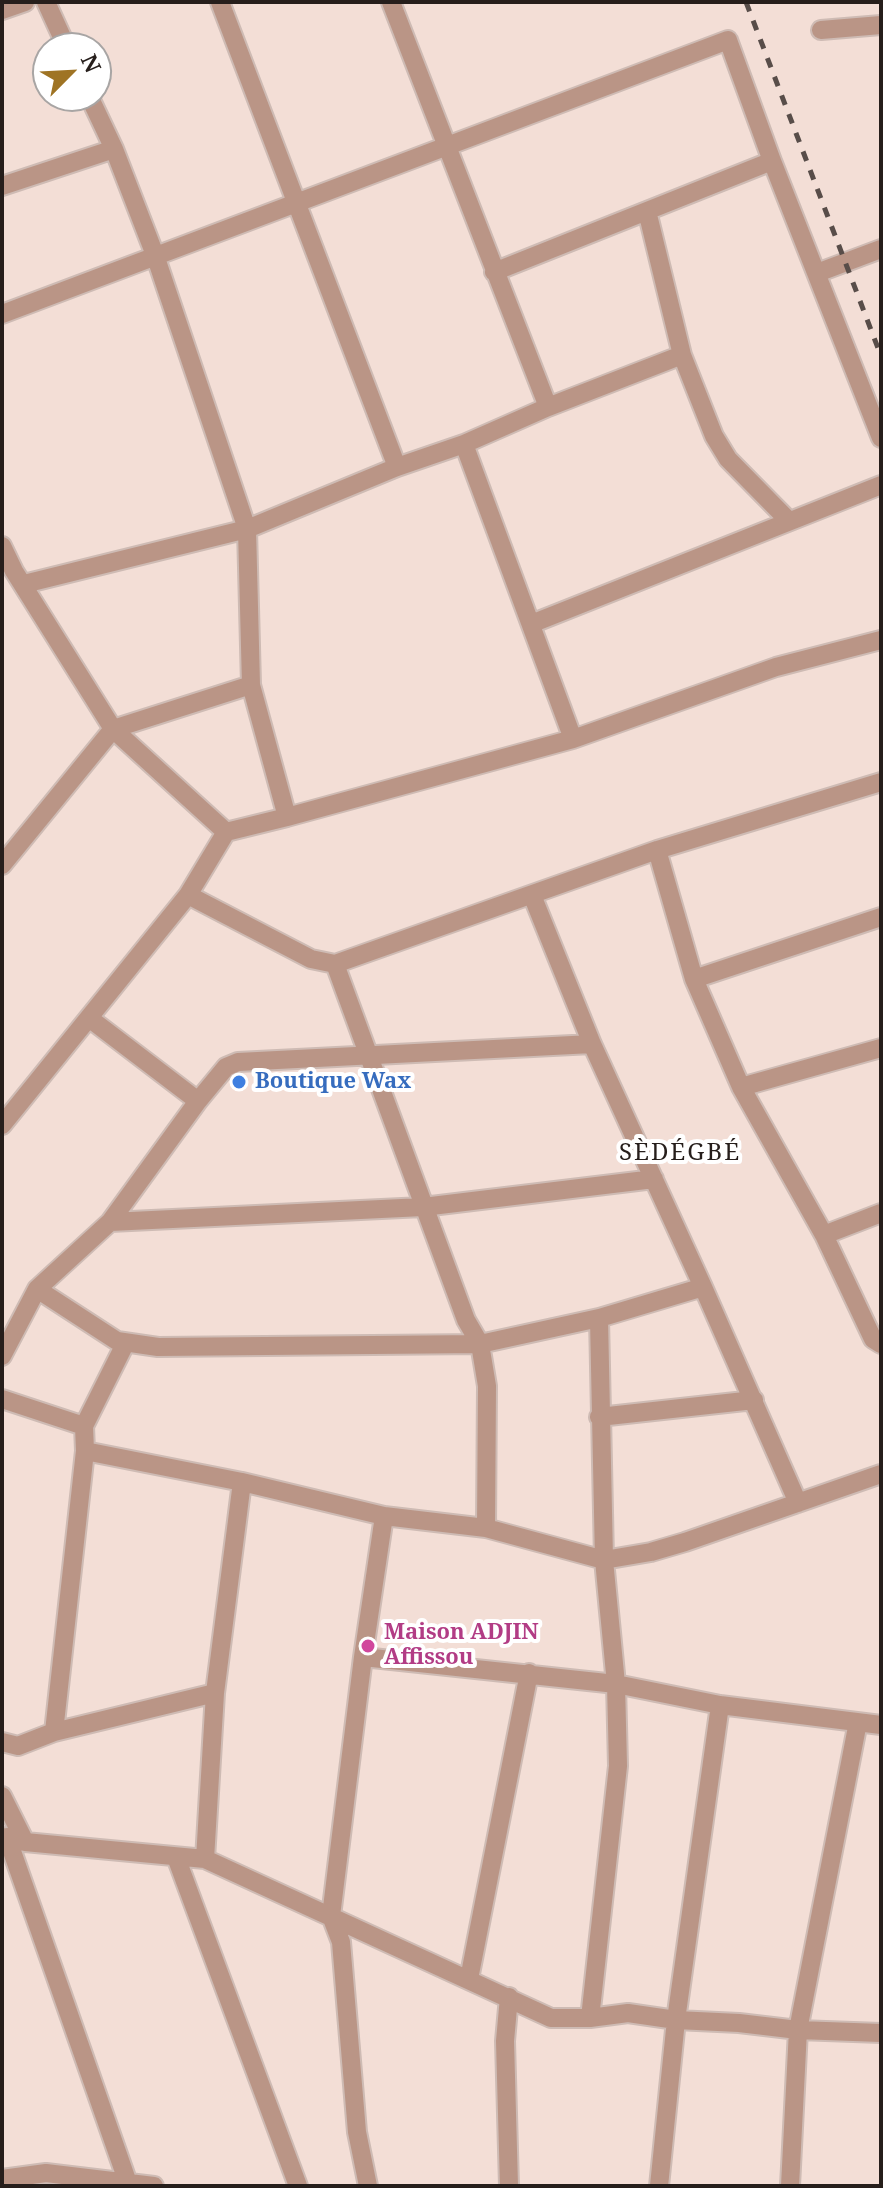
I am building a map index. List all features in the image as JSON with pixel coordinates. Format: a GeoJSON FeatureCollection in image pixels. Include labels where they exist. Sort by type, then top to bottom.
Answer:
{"type":"FeatureCollection","features":[{"type":"Feature","properties":{"kind":"street"},"geometry":{"type":"LineString","coordinates":[[2,10],[25,2]]}},
{"type":"Feature","properties":{"kind":"street"},"geometry":{"type":"LineString","coordinates":[[46,2],[60,32]]}},
{"type":"Feature","properties":{"kind":"street"},"geometry":{"type":"LineString","coordinates":[[220,2],[397,467]]}},
{"type":"Feature","properties":{"kind":"street"},"geometry":{"type":"LineString","coordinates":[[391,2],[548,407]]}},
{"type":"Feature","properties":{"kind":"street"},"geometry":{"type":"LineString","coordinates":[[821,30],[881,25]]}},
{"type":"Feature","properties":{"kind":"street"},"geometry":{"type":"LineString","coordinates":[[2,314],[728,40],[881,438]]}},
{"type":"Feature","properties":{"kind":"street"},"geometry":{"type":"LineString","coordinates":[[97,112],[155,255],[247,529],[251,685],[287,817]]}},
{"type":"Feature","properties":{"kind":"street"},"geometry":{"type":"LineString","coordinates":[[2,186],[114,149]]}},
{"type":"Feature","properties":{"kind":"street"},"geometry":{"type":"LineString","coordinates":[[494,272],[772,161]]}},
{"type":"Feature","properties":{"kind":"street"},"geometry":{"type":"LineString","coordinates":[[647,211],[682,355],[721,449],[789,521]]}},
{"type":"Feature","properties":{"kind":"street"},"geometry":{"type":"LineString","coordinates":[[817,273],[881,249]]}},
{"type":"Feature","properties":{"kind":"street"},"geometry":{"type":"LineString","coordinates":[[24,584],[247,529],[682,355]]}},
{"type":"Feature","properties":{"kind":"street"},"geometry":{"type":"LineString","coordinates":[[464,444],[573,739]]}},
{"type":"Feature","properties":{"kind":"street"},"geometry":{"type":"LineString","coordinates":[[531,624],[881,485]]}},
{"type":"Feature","properties":{"kind":"street"},"geometry":{"type":"LineString","coordinates":[[2,546],[14,571],[113,729],[226,832]]}},
{"type":"Feature","properties":{"kind":"street"},"geometry":{"type":"LineString","coordinates":[[2,1125],[188,895],[226,832],[573,739],[776,667],[881,640]]}},
{"type":"Feature","properties":{"kind":"street"},"geometry":{"type":"LineString","coordinates":[[3,861],[113,729],[251,685]]}},
{"type":"Feature","properties":{"kind":"street"},"geometry":{"type":"LineString","coordinates":[[188,895],[311,959],[335,964],[657,850],[881,782]]}},
{"type":"Feature","properties":{"kind":"street"},"geometry":{"type":"LineString","coordinates":[[657,850],[694,979],[741,1087],[824,1235],[873,1339],[881,1344]]}},
{"type":"Feature","properties":{"kind":"street"},"geometry":{"type":"LineString","coordinates":[[532,895],[592,1044],[798,1503]]}},
{"type":"Feature","properties":{"kind":"street"},"geometry":{"type":"LineString","coordinates":[[694,979],[881,917]]}},
{"type":"Feature","properties":{"kind":"street"},"geometry":{"type":"LineString","coordinates":[[335,964],[466,1320],[480,1344],[487,1386],[486,1528]]}},
{"type":"Feature","properties":{"kind":"street"},"geometry":{"type":"LineString","coordinates":[[89,1018],[198,1101]]}},
{"type":"Feature","properties":{"kind":"street"},"geometry":{"type":"LineString","coordinates":[[2,1356],[37,1289],[110,1222],[226,1067],[238,1062],[592,1044]]}},
{"type":"Feature","properties":{"kind":"street"},"geometry":{"type":"LineString","coordinates":[[741,1087],[881,1048]]}},
{"type":"Feature","properties":{"kind":"street"},"geometry":{"type":"LineString","coordinates":[[110,1222],[423,1207],[654,1179]]}},
{"type":"Feature","properties":{"kind":"street"},"geometry":{"type":"LineString","coordinates":[[824,1235],[881,1213]]}},
{"type":"Feature","properties":{"kind":"street"},"geometry":{"type":"LineString","coordinates":[[37,1289],[104,1334],[125,1344],[173,1347],[480,1344],[599,1318],[703,1287]]}},
{"type":"Feature","properties":{"kind":"street"},"geometry":{"type":"LineString","coordinates":[[590,2018],[618,1766],[616,1684],[604,1560],[599,1318]]}},
{"type":"Feature","properties":{"kind":"street"},"geometry":{"type":"LineString","coordinates":[[54,1732],[85,1451],[84,1426],[125,1344]]}},
{"type":"Feature","properties":{"kind":"street"},"geometry":{"type":"LineString","coordinates":[[2,1399],[84,1426]]}},
{"type":"Feature","properties":{"kind":"street"},"geometry":{"type":"LineString","coordinates":[[599,1417],[754,1400]]}},
{"type":"Feature","properties":{"kind":"street"},"geometry":{"type":"LineString","coordinates":[[85,1451],[242,1482],[384,1516],[486,1528],[604,1560],[651,1552],[881,1474]]}},
{"type":"Feature","properties":{"kind":"street"},"geometry":{"type":"LineString","coordinates":[[205,1859],[215,1693],[242,1482]]}},
{"type":"Feature","properties":{"kind":"street"},"geometry":{"type":"LineString","coordinates":[[368,2186],[357,2132],[341,1942],[331,1916],[384,1516]]}},
{"type":"Feature","properties":{"kind":"street"},"geometry":{"type":"LineString","coordinates":[[363,1657],[616,1684],[720,1705],[881,1725]]}},
{"type":"Feature","properties":{"kind":"street"},"geometry":{"type":"LineString","coordinates":[[469,1979],[529,1673]]}},
{"type":"Feature","properties":{"kind":"street"},"geometry":{"type":"LineString","coordinates":[[2,1742],[18,1746],[54,1732],[215,1693]]}},
{"type":"Feature","properties":{"kind":"street"},"geometry":{"type":"LineString","coordinates":[[659,2186],[676,2020],[720,1705]]}},
{"type":"Feature","properties":{"kind":"street"},"geometry":{"type":"LineString","coordinates":[[790,2186],[798,2030],[858,1722]]}},
{"type":"Feature","properties":{"kind":"street"},"geometry":{"type":"LineString","coordinates":[[2,1796],[11,1839],[129,2184]]}},
{"type":"Feature","properties":{"kind":"street"},"geometry":{"type":"LineString","coordinates":[[11,1839],[205,1859],[551,2018],[590,2018],[628,2013],[798,2030],[881,2033]]}},
{"type":"Feature","properties":{"kind":"street"},"geometry":{"type":"LineString","coordinates":[[176,1857],[298,2186]]}},
{"type":"Feature","properties":{"kind":"street"},"geometry":{"type":"LineString","coordinates":[[509,1997],[505,2041],[509,2186]]}},
{"type":"Feature","properties":{"kind":"street"},"geometry":{"type":"LineString","coordinates":[[2,2179],[46,2173],[154,2186]]}},
{"type":"Feature","properties":{"kind":"railway"},"geometry":{"type":"LineString","coordinates":[[746,2],[881,356]]}},
{"type":"Feature","properties":{"kind":"place","name":"Boutique Wax"},"geometry":{"type":"Point","coordinates":[239,1082]}},
{"type":"Feature","properties":{"kind":"place","name":"Maison ADJIN Affissou"},"geometry":{"type":"Point","coordinates":[368,1646]}},
{"type":"Feature","properties":{"kind":"district","name":"SÈDÉGBÉ"},"geometry":{"type":"Point","coordinates":[680,1153]}}]}
